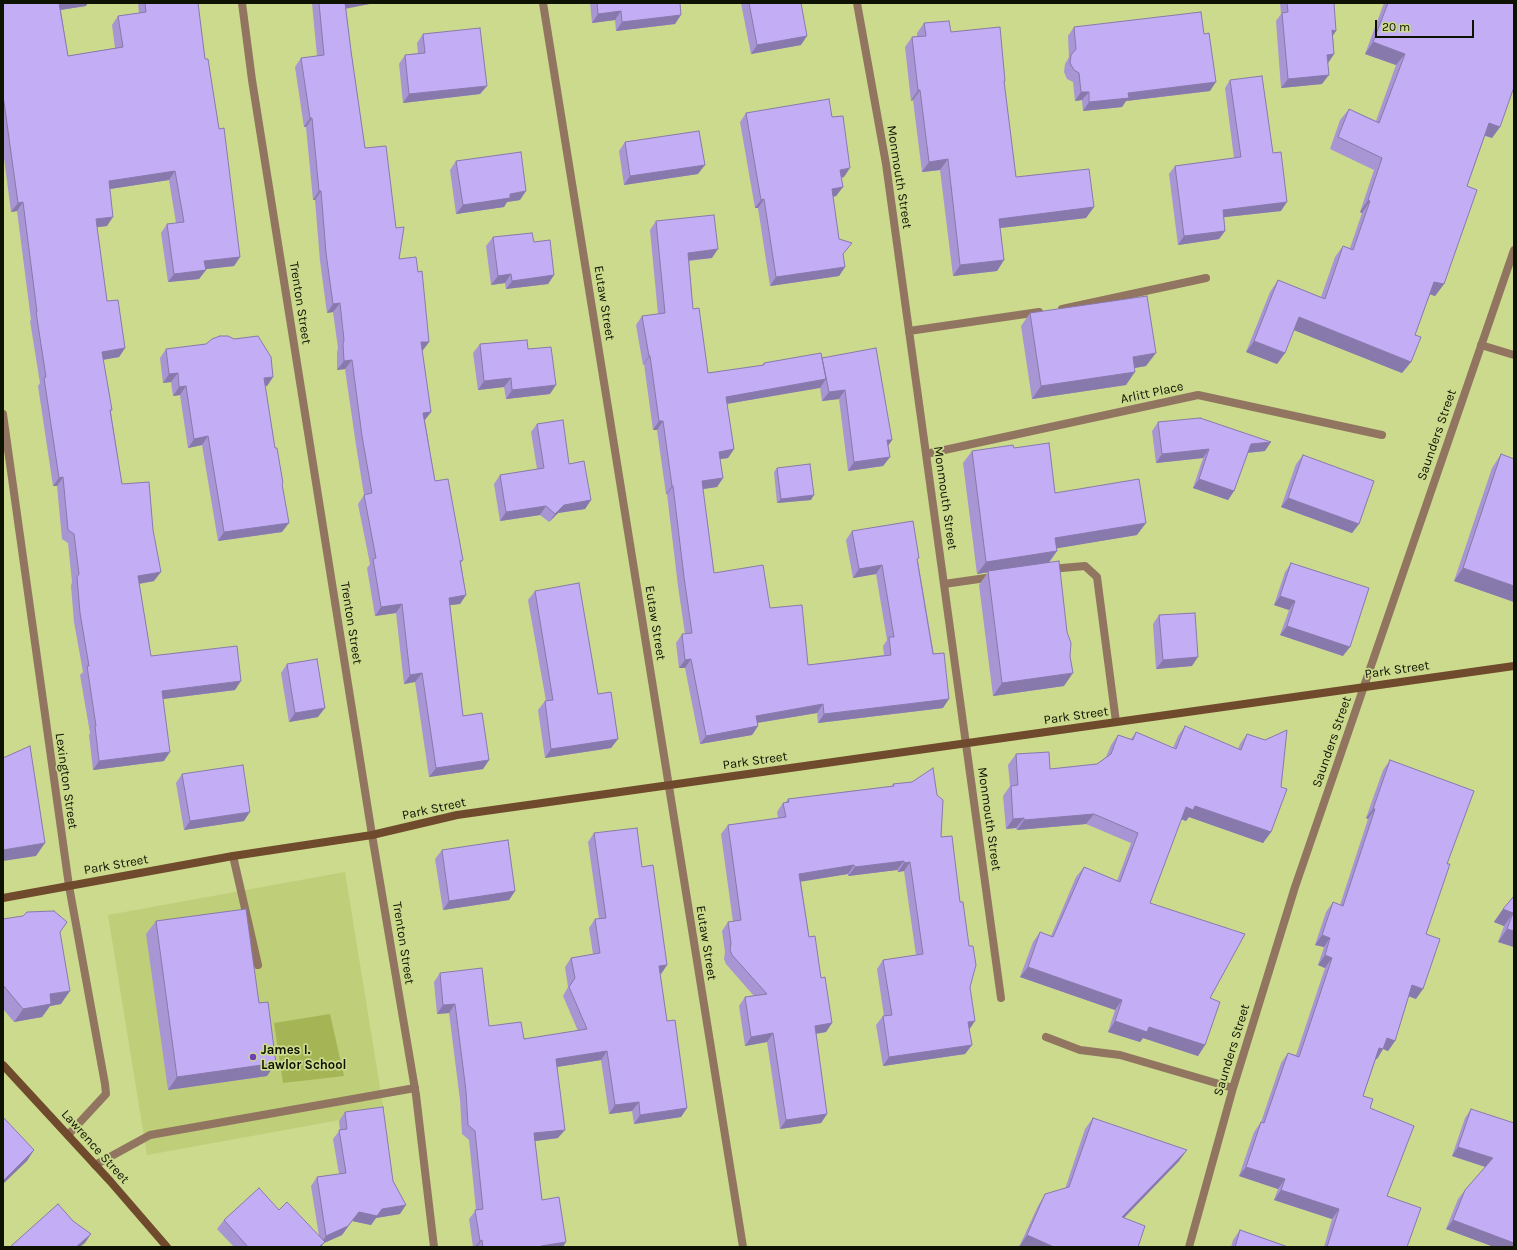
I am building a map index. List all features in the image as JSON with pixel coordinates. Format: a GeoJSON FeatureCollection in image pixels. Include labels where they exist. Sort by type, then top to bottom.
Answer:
{"type":"FeatureCollection","features":[{"type":"Feature","properties":{"kind":"main road","name":"Park Street"},"geometry":{"type":"LineString","coordinates":[[3,898],[233,856],[372,836],[457,815],[1514,666]]}},
{"type":"Feature","properties":{"kind":"main road","name":"Lawrence Street"},"geometry":{"type":"LineString","coordinates":[[3,1065],[68,1135],[167,1247]]}},
{"type":"Feature","properties":{"kind":"street","name":"Trenton Street"},"geometry":{"type":"LineString","coordinates":[[242,3],[252,80],[372,836],[415,1088],[434,1247]]}},
{"type":"Feature","properties":{"kind":"street","name":"Eutaw Street"},"geometry":{"type":"LineString","coordinates":[[543,3],[743,1247]]}},
{"type":"Feature","properties":{"kind":"street","name":"Monmouth Street"},"geometry":{"type":"LineString","coordinates":[[859,3],[886,164],[1000,998]]}},
{"type":"Feature","properties":{"kind":"street","name":"Saunders Street"},"geometry":{"type":"LineString","coordinates":[[1189,1247],[1233,1088],[1295,887],[1514,250]]}},
{"type":"Feature","properties":{"kind":"street"},"geometry":{"type":"LineString","coordinates":[[909,331],[1065,308],[1206,278]]}},
{"type":"Feature","properties":{"kind":"street"},"geometry":{"type":"LineString","coordinates":[[1481,345],[1514,355]]}},
{"type":"Feature","properties":{"kind":"street","name":"Arlitt Place"},"geometry":{"type":"LineString","coordinates":[[926,454],[1198,395],[1382,434]]}},
{"type":"Feature","properties":{"kind":"street","name":"Lexington Street"},"geometry":{"type":"LineString","coordinates":[[3,414],[69,886],[106,1094],[68,1135]]}},
{"type":"Feature","properties":{"kind":"street"},"geometry":{"type":"LineString","coordinates":[[1041,570],[1085,566],[1097,578],[1116,722]]}},
{"type":"Feature","properties":{"kind":"street"},"geometry":{"type":"LineString","coordinates":[[944,584],[1004,575]]}},
{"type":"Feature","properties":{"kind":"street"},"geometry":{"type":"LineString","coordinates":[[233,856],[258,965]]}},
{"type":"Feature","properties":{"kind":"street"},"geometry":{"type":"LineString","coordinates":[[1046,1037],[1080,1050],[1120,1055],[1233,1088]]}},
{"type":"Feature","properties":{"kind":"street"},"geometry":{"type":"LineString","coordinates":[[95,1165],[150,1135],[415,1088]]}},
{"type":"Feature","properties":{"kind":"shaded area","name":"James I. Lawlor School"},"geometry":{"type":"Polygon","coordinates":[[[345,872],[384,1112],[147,1155],[108,915],[345,872]]]}},
{"type":"Feature","properties":{"kind":"shaded area"},"geometry":{"type":"Polygon","coordinates":[[[330,1014],[344,1076],[283,1083],[274,1023],[330,1014]]]}},
{"type":"Feature","properties":{"kind":"building"},"geometry":{"type":"Polygon","coordinates":[[[3,3],[59,3],[68,56],[123,47],[118,16],[146,12],[145,3],[198,3],[205,59],[208,59],[219,129],[224,128],[240,257],[204,261],[206,270],[174,274],[167,224],[184,222],[175,171],[109,181],[113,217],[96,219],[107,301],[118,300],[125,348],[102,352],[122,484],[149,482],[153,530],[161,572],[138,576],[151,656],[237,646],[241,681],[162,691],[170,752],[99,761],[96,726],[87,666],[89,666],[80,613],[77,577],[79,574],[74,534],[68,530],[63,477],[59,478],[44,378],[46,377],[36,312],[23,202],[18,203],[3,95],[3,3]]]}},
{"type":"Feature","properties":{"kind":"building"},"geometry":{"type":"Polygon","coordinates":[[[319,3],[345,3],[365,148],[386,146],[396,228],[404,227],[399,259],[416,257],[418,272],[422,271],[429,342],[421,342],[431,412],[423,413],[435,481],[448,479],[463,560],[460,561],[466,595],[449,598],[463,716],[482,713],[489,760],[436,768],[422,673],[410,675],[402,604],[381,607],[373,559],[376,558],[364,495],[372,493],[362,436],[352,360],[344,361],[344,340],[340,303],[333,304],[326,253],[321,191],[319,191],[312,118],[310,118],[301,58],[324,55],[319,3]]]}},
{"type":"Feature","properties":{"kind":"building"},"geometry":{"type":"Polygon","coordinates":[[[597,3],[680,3],[681,15],[622,22],[621,11],[598,14],[597,3]]]}},
{"type":"Feature","properties":{"kind":"building"},"geometry":{"type":"Polygon","coordinates":[[[749,3],[801,3],[807,36],[757,45],[749,3]]]}},
{"type":"Feature","properties":{"kind":"building"},"geometry":{"type":"Polygon","coordinates":[[[1287,3],[1334,3],[1336,31],[1332,30],[1334,54],[1327,55],[1329,75],[1288,79],[1282,13],[1288,12],[1287,3]]]}},
{"type":"Feature","properties":{"kind":"building"},"geometry":{"type":"Polygon","coordinates":[[[1388,3],[1514,3],[1514,87],[1500,127],[1489,123],[1467,186],[1477,190],[1444,284],[1434,282],[1415,335],[1421,337],[1411,362],[1299,317],[1285,353],[1254,341],[1278,280],[1325,299],[1343,246],[1353,250],[1370,201],[1368,200],[1382,158],[1338,137],[1349,109],[1379,123],[1405,54],[1373,42],[1388,3]]]}},
{"type":"Feature","properties":{"kind":"building"},"geometry":{"type":"Polygon","coordinates":[[[1201,12],[1204,34],[1209,33],[1216,82],[1128,93],[1129,98],[1089,102],[1089,92],[1081,92],[1079,73],[1074,70],[1070,63],[1071,55],[1076,49],[1074,27],[1201,12]]]}},
{"type":"Feature","properties":{"kind":"building"},"geometry":{"type":"Polygon","coordinates":[[[949,21],[951,32],[1000,27],[1004,81],[1016,177],[1089,169],[1094,207],[999,219],[1004,260],[960,265],[948,159],[929,162],[912,37],[926,36],[924,23],[949,21]]]}},
{"type":"Feature","properties":{"kind":"building"},"geometry":{"type":"Polygon","coordinates":[[[480,28],[487,86],[409,94],[405,55],[425,53],[423,34],[480,28]]]}},
{"type":"Feature","properties":{"kind":"building"},"geometry":{"type":"Polygon","coordinates":[[[1262,76],[1273,153],[1281,152],[1287,202],[1223,210],[1225,231],[1184,236],[1175,166],[1241,157],[1230,80],[1262,76]]]}},
{"type":"Feature","properties":{"kind":"building"},"geometry":{"type":"Polygon","coordinates":[[[829,99],[832,117],[843,116],[850,168],[840,170],[843,187],[832,189],[839,239],[852,243],[843,254],[845,267],[776,277],[764,199],[761,200],[746,113],[829,99]]]}},
{"type":"Feature","properties":{"kind":"building"},"geometry":{"type":"Polygon","coordinates":[[[699,131],[705,165],[630,176],[625,142],[699,131]]]}},
{"type":"Feature","properties":{"kind":"building"},"geometry":{"type":"Polygon","coordinates":[[[521,152],[526,191],[510,194],[510,198],[463,205],[456,161],[521,152]]]}},
{"type":"Feature","properties":{"kind":"building"},"geometry":{"type":"Polygon","coordinates":[[[714,215],[718,249],[688,253],[693,309],[699,308],[708,373],[764,365],[764,363],[821,353],[826,379],[726,397],[734,449],[719,452],[723,478],[702,481],[714,573],[763,565],[770,608],[802,605],[808,665],[891,655],[889,637],[894,637],[882,565],[859,569],[852,531],[913,521],[919,558],[917,559],[933,654],[944,653],[949,699],[824,714],[823,704],[756,716],[758,726],[706,736],[691,659],[685,660],[682,634],[692,633],[663,421],[659,421],[650,356],[642,316],[665,313],[656,221],[714,215]]]}},
{"type":"Feature","properties":{"kind":"building"},"geometry":{"type":"Polygon","coordinates":[[[532,233],[534,242],[550,240],[554,275],[512,281],[511,274],[498,276],[493,237],[532,233]]]}},
{"type":"Feature","properties":{"kind":"building"},"geometry":{"type":"Polygon","coordinates":[[[1147,296],[1156,353],[1133,357],[1135,372],[1041,386],[1030,313],[1147,296]]]}},
{"type":"Feature","properties":{"kind":"building"},"geometry":{"type":"Polygon","coordinates":[[[220,336],[228,336],[234,339],[258,336],[271,357],[273,377],[264,378],[289,523],[224,532],[208,436],[194,439],[186,386],[179,387],[178,373],[169,374],[166,349],[206,344],[212,339],[220,336]]]}},
{"type":"Feature","properties":{"kind":"building"},"geometry":{"type":"Polygon","coordinates":[[[527,340],[528,349],[551,347],[556,385],[512,390],[511,378],[484,381],[480,344],[527,340]]]}},
{"type":"Feature","properties":{"kind":"building"},"geometry":{"type":"Polygon","coordinates":[[[876,348],[892,440],[887,440],[890,457],[854,462],[845,390],[829,392],[822,358],[876,348]]]}},
{"type":"Feature","properties":{"kind":"building"},"geometry":{"type":"Polygon","coordinates":[[[1200,418],[1271,442],[1251,444],[1234,491],[1199,479],[1209,449],[1162,454],[1158,422],[1200,418]]]}},
{"type":"Feature","properties":{"kind":"building"},"geometry":{"type":"Polygon","coordinates":[[[563,420],[569,464],[584,461],[591,500],[564,505],[555,514],[546,506],[506,512],[500,475],[544,468],[537,424],[563,420]]]}},
{"type":"Feature","properties":{"kind":"building"},"geometry":{"type":"Polygon","coordinates":[[[1049,443],[1055,493],[1139,479],[1146,523],[1055,538],[1057,551],[986,562],[972,451],[1013,445],[1014,448],[1049,443]]]}},
{"type":"Feature","properties":{"kind":"building"},"geometry":{"type":"Polygon","coordinates":[[[1501,454],[1514,459],[1514,586],[1463,568],[1501,454]]]}},
{"type":"Feature","properties":{"kind":"building"},"geometry":{"type":"Polygon","coordinates":[[[1303,455],[1374,481],[1359,524],[1288,498],[1303,455]]]}},
{"type":"Feature","properties":{"kind":"building"},"geometry":{"type":"Polygon","coordinates":[[[810,464],[814,495],[781,499],[777,468],[810,464]]]}},
{"type":"Feature","properties":{"kind":"building"},"geometry":{"type":"Polygon","coordinates":[[[1059,561],[1067,632],[1071,643],[1070,656],[1073,673],[1002,683],[988,571],[1059,561]]]}},
{"type":"Feature","properties":{"kind":"building"},"geometry":{"type":"Polygon","coordinates":[[[1291,563],[1369,588],[1350,647],[1287,626],[1295,601],[1280,596],[1291,563]]]}},
{"type":"Feature","properties":{"kind":"building"},"geometry":{"type":"Polygon","coordinates":[[[579,583],[598,694],[611,692],[618,739],[551,749],[545,701],[553,700],[535,591],[579,583]]]}},
{"type":"Feature","properties":{"kind":"building"},"geometry":{"type":"Polygon","coordinates":[[[1195,613],[1198,657],[1163,660],[1159,615],[1195,613]]]}},
{"type":"Feature","properties":{"kind":"building"},"geometry":{"type":"Polygon","coordinates":[[[317,659],[325,708],[295,713],[287,664],[317,659]]]}},
{"type":"Feature","properties":{"kind":"building"},"geometry":{"type":"Polygon","coordinates":[[[1185,726],[1241,750],[1247,734],[1265,740],[1287,730],[1281,787],[1287,789],[1271,832],[1195,806],[1193,810],[1186,807],[1150,903],[1245,934],[1210,998],[1220,1002],[1205,1045],[1149,1027],[1147,1032],[1115,1021],[1122,1000],[1028,967],[1040,932],[1053,937],[1084,867],[1120,882],[1138,833],[1094,814],[1024,820],[1024,818],[1013,819],[1011,786],[1018,785],[1016,754],[1049,752],[1050,769],[1097,764],[1111,754],[1118,735],[1133,740],[1136,732],[1176,749],[1185,726]]]}},
{"type":"Feature","properties":{"kind":"building"},"geometry":{"type":"Polygon","coordinates":[[[30,746],[45,843],[3,850],[3,758],[30,746]]]}},
{"type":"Feature","properties":{"kind":"building"},"geometry":{"type":"Polygon","coordinates":[[[1390,760],[1474,791],[1447,864],[1450,864],[1426,934],[1440,939],[1423,989],[1412,985],[1395,1041],[1387,1038],[1383,1049],[1379,1048],[1363,1096],[1373,1099],[1370,1108],[1414,1126],[1387,1196],[1421,1208],[1407,1247],[1327,1247],[1339,1209],[1281,1190],[1285,1179],[1246,1167],[1261,1122],[1264,1123],[1288,1053],[1299,1057],[1332,958],[1325,955],[1330,938],[1322,935],[1333,902],[1343,906],[1390,760]]]}},
{"type":"Feature","properties":{"kind":"building"},"geometry":{"type":"Polygon","coordinates":[[[243,765],[250,812],[190,821],[182,774],[243,765]]]}},
{"type":"Feature","properties":{"kind":"building"},"geometry":{"type":"Polygon","coordinates":[[[933,768],[937,795],[943,800],[941,837],[952,836],[960,902],[963,902],[969,946],[973,946],[976,965],[970,987],[975,1021],[968,1022],[972,1045],[889,1057],[883,1016],[892,1015],[883,960],[923,954],[910,862],[904,863],[904,861],[855,867],[854,865],[799,874],[809,937],[815,936],[821,978],[825,977],[832,1023],[815,1026],[827,1114],[786,1120],[773,1033],[751,1037],[745,997],[767,994],[732,955],[730,950],[731,943],[728,922],[741,920],[728,825],[786,817],[783,803],[789,802],[788,799],[894,786],[893,784],[912,782],[933,768]]]}},
{"type":"Feature","properties":{"kind":"building"},"geometry":{"type":"Polygon","coordinates":[[[637,828],[642,867],[653,865],[667,965],[659,966],[667,1021],[675,1020],[687,1108],[640,1115],[639,1102],[615,1105],[607,1051],[556,1059],[565,1130],[534,1133],[542,1200],[559,1197],[566,1242],[541,1247],[483,1247],[482,1240],[480,1241],[475,1210],[483,1209],[475,1131],[468,1125],[466,1091],[455,1004],[443,1005],[440,973],[482,968],[489,1026],[521,1022],[524,1039],[587,1029],[569,987],[575,978],[571,958],[600,953],[595,919],[606,918],[594,833],[637,828]]]}},
{"type":"Feature","properties":{"kind":"building"},"geometry":{"type":"Polygon","coordinates":[[[508,840],[515,891],[449,901],[442,850],[508,840]]]}},
{"type":"Feature","properties":{"kind":"building"},"geometry":{"type":"Polygon","coordinates":[[[1514,896],[1514,931],[1507,929],[1513,913],[1503,909],[1514,896]]]}},
{"type":"Feature","properties":{"kind":"building"},"geometry":{"type":"Polygon","coordinates":[[[246,909],[259,1003],[268,1002],[276,1063],[177,1077],[156,921],[246,909]]]}},
{"type":"Feature","properties":{"kind":"building"},"geometry":{"type":"Polygon","coordinates":[[[54,911],[67,922],[60,932],[70,991],[50,994],[51,1004],[23,1009],[3,985],[3,919],[23,916],[27,912],[54,911]]]}},
{"type":"Feature","properties":{"kind":"building"},"geometry":{"type":"Polygon","coordinates":[[[383,1107],[393,1181],[406,1205],[382,1209],[377,1216],[359,1212],[348,1226],[326,1236],[317,1177],[346,1173],[339,1130],[347,1129],[345,1112],[383,1107]]]}},
{"type":"Feature","properties":{"kind":"building"},"geometry":{"type":"Polygon","coordinates":[[[1471,1109],[1514,1123],[1514,1243],[1453,1220],[1465,1190],[1493,1158],[1458,1147],[1471,1109]]]}},
{"type":"Feature","properties":{"kind":"building"},"geometry":{"type":"Polygon","coordinates":[[[3,1117],[34,1150],[3,1181],[3,1117]]]}},
{"type":"Feature","properties":{"kind":"building"},"geometry":{"type":"Polygon","coordinates":[[[1093,1118],[1187,1150],[1122,1217],[1145,1226],[1138,1247],[1054,1247],[1027,1235],[1045,1194],[1069,1187],[1093,1118]]]}},
{"type":"Feature","properties":{"kind":"building"},"geometry":{"type":"Polygon","coordinates":[[[259,1188],[279,1210],[287,1202],[325,1242],[319,1247],[248,1247],[224,1220],[259,1188]]]}},
{"type":"Feature","properties":{"kind":"building"},"geometry":{"type":"Polygon","coordinates":[[[58,1204],[73,1221],[91,1234],[76,1247],[10,1247],[58,1204]]]}},
{"type":"Feature","properties":{"kind":"building"},"geometry":{"type":"Polygon","coordinates":[[[1240,1230],[1288,1247],[1235,1247],[1240,1230]]]}},
{"type":"Feature","properties":{"kind":"place","name":"James I. Lawlor School"},"geometry":{"type":"Point","coordinates":[253,1057]}}]}
